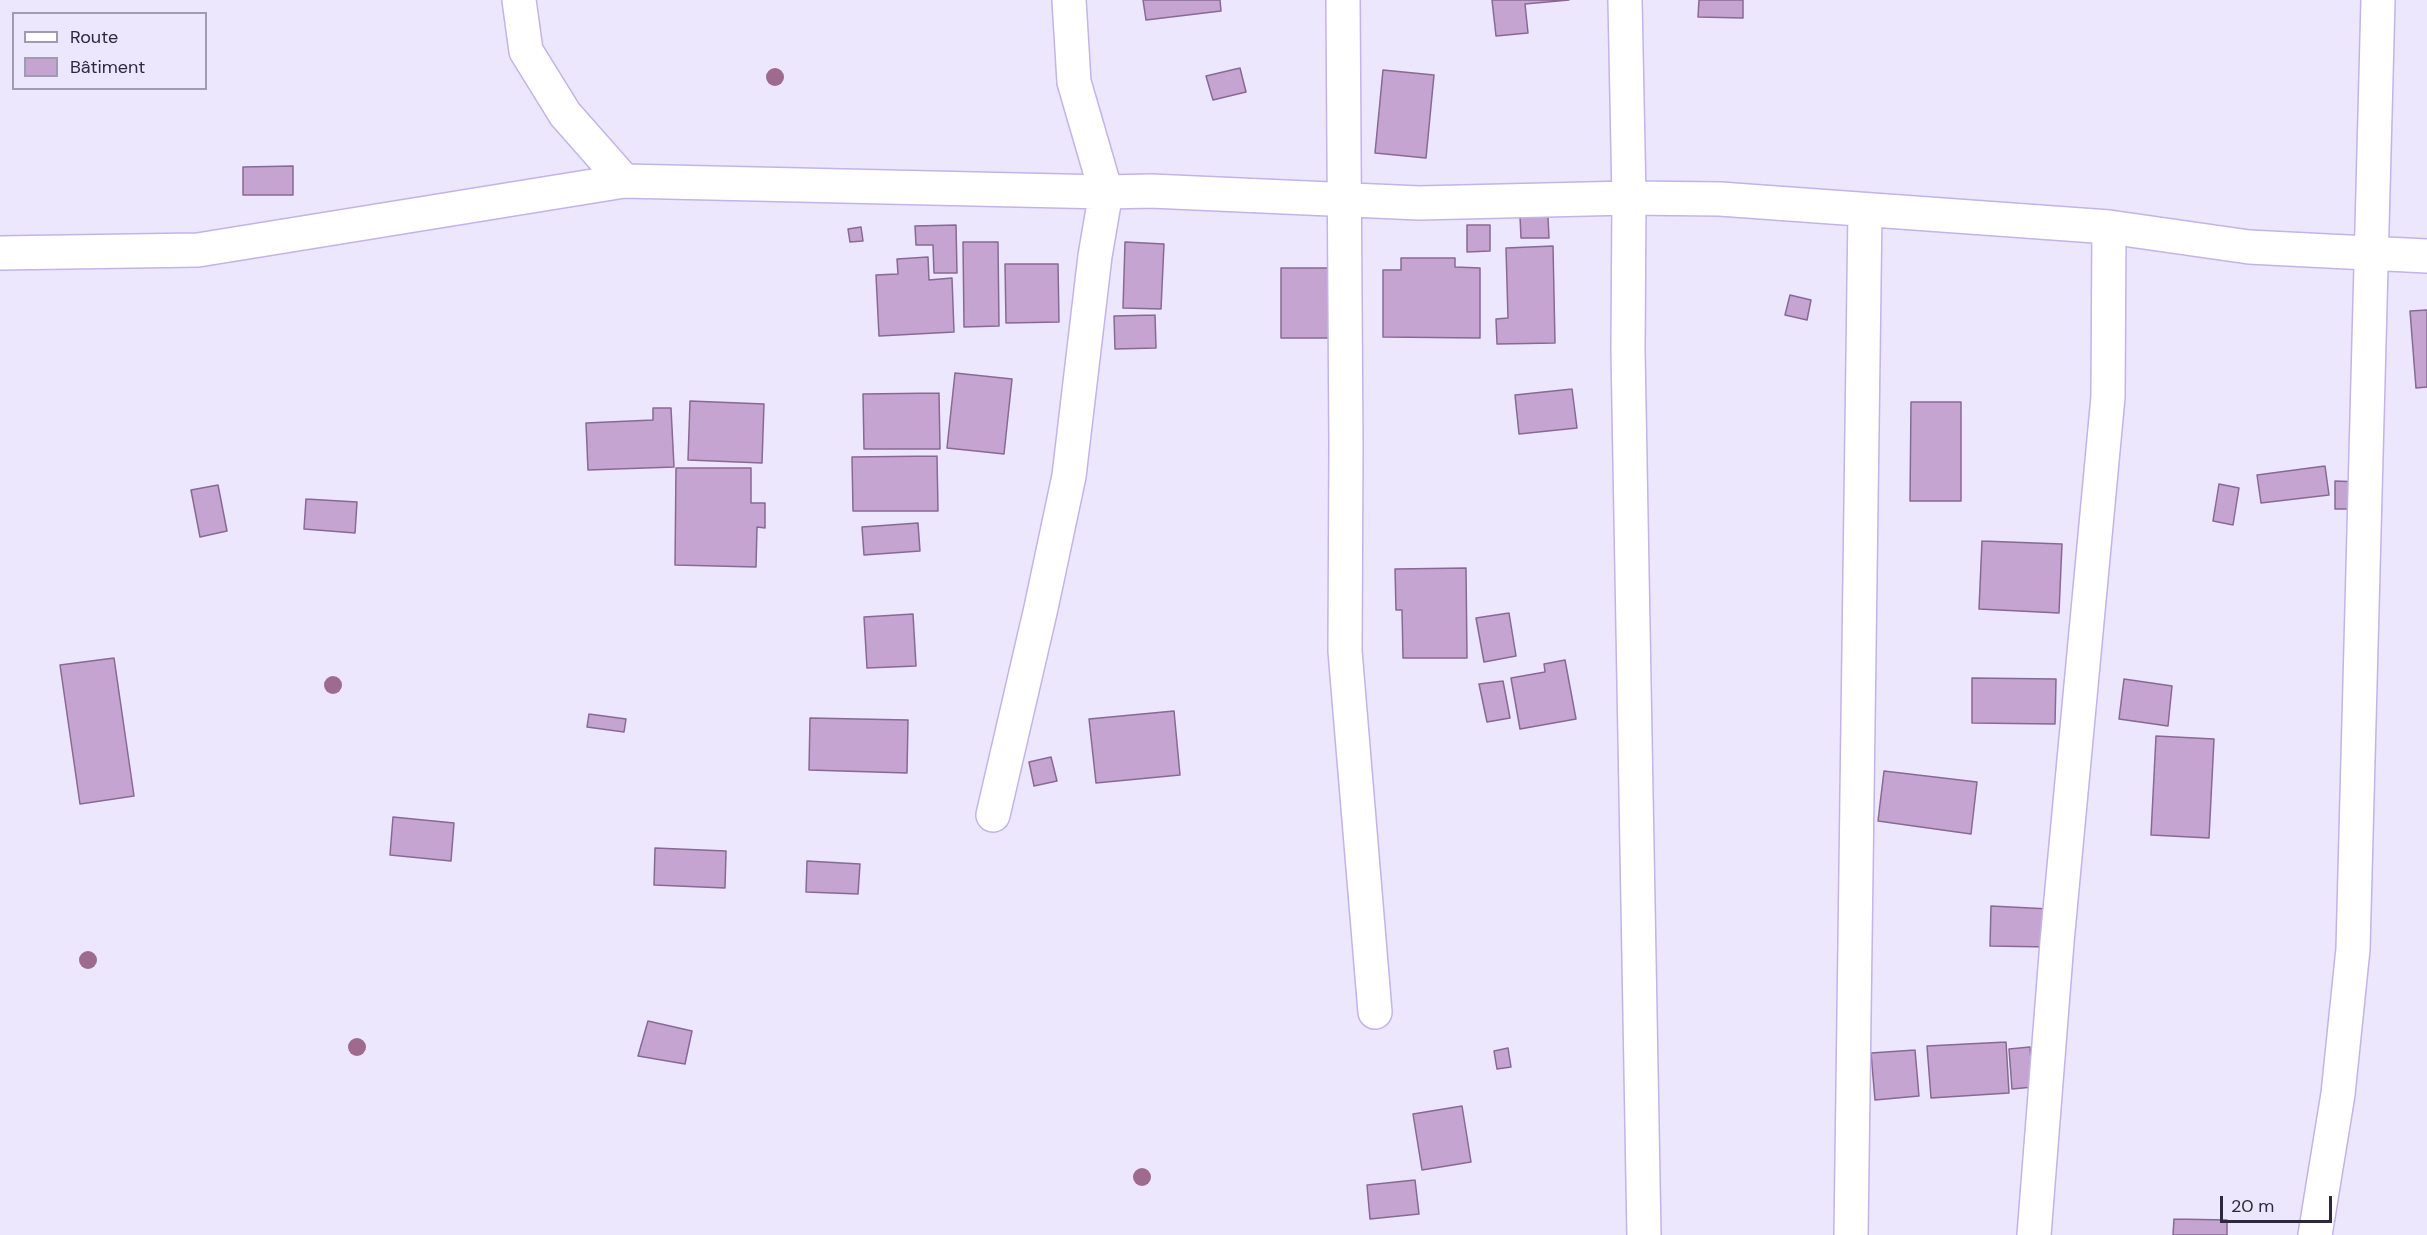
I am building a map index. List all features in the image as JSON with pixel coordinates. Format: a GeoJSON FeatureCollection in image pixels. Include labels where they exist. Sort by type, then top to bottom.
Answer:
{"type":"FeatureCollection","features":[{"type":"Feature","properties":{"kind":"street"},"geometry":{"type":"LineString","coordinates":[[519,0],[526,51],[565,114],[624,181]]}},
{"type":"Feature","properties":{"kind":"street"},"geometry":{"type":"LineString","coordinates":[[993,815],[1069,476],[1095,256],[1106,192],[1074,82],[1068,0]]}},
{"type":"Feature","properties":{"kind":"street"},"geometry":{"type":"LineString","coordinates":[[1343,0],[1345,651],[1375,1012]]}},
{"type":"Feature","properties":{"kind":"street"},"geometry":{"type":"LineString","coordinates":[[1625,0],[1629,198],[1628,351],[1644,1235]]}},
{"type":"Feature","properties":{"kind":"street"},"geometry":{"type":"LineString","coordinates":[[2315,1235],[2338,1094],[2353,949],[2378,0]]}},
{"type":"Feature","properties":{"kind":"street"},"geometry":{"type":"LineString","coordinates":[[0,253],[198,250],[624,181],[1106,192],[1151,190],[1419,203],[1629,198],[1720,199],[2109,227],[2249,247],[2427,256]]}},
{"type":"Feature","properties":{"kind":"street"},"geometry":{"type":"LineString","coordinates":[[1851,1235],[1865,210]]}},
{"type":"Feature","properties":{"kind":"street"},"geometry":{"type":"LineString","coordinates":[[2034,1235],[2057,942],[2108,398],[2109,227]]}},
{"type":"Feature","properties":{"kind":"building"},"geometry":{"type":"Polygon","coordinates":[[[1143,0],[1220,0],[1221,11],[1146,20],[1143,0]]]}},
{"type":"Feature","properties":{"kind":"building"},"geometry":{"type":"Polygon","coordinates":[[[1492,0],[1569,0],[1525,4],[1528,33],[1496,36],[1492,0]]]}},
{"type":"Feature","properties":{"kind":"building"},"geometry":{"type":"Polygon","coordinates":[[[1699,0],[1743,0],[1743,18],[1698,17],[1699,0]]]}},
{"type":"Feature","properties":{"kind":"building"},"geometry":{"type":"Polygon","coordinates":[[[1240,68],[1246,92],[1213,100],[1206,76],[1240,68]]]}},
{"type":"Feature","properties":{"kind":"building"},"geometry":{"type":"Polygon","coordinates":[[[1383,70],[1434,75],[1426,158],[1375,153],[1383,70]]]}},
{"type":"Feature","properties":{"kind":"building"},"geometry":{"type":"Polygon","coordinates":[[[293,166],[293,195],[243,195],[243,167],[293,166]]]}},
{"type":"Feature","properties":{"kind":"building"},"geometry":{"type":"Polygon","coordinates":[[[1520,217],[1548,217],[1549,238],[1521,238],[1520,217]]]}},
{"type":"Feature","properties":{"kind":"building"},"geometry":{"type":"Polygon","coordinates":[[[956,225],[957,273],[934,273],[933,245],[916,245],[915,226],[956,225]]]}},
{"type":"Feature","properties":{"kind":"building"},"geometry":{"type":"Polygon","coordinates":[[[1467,225],[1490,225],[1490,251],[1467,252],[1467,225]]]}},
{"type":"Feature","properties":{"kind":"building"},"geometry":{"type":"Polygon","coordinates":[[[861,227],[863,241],[850,242],[848,229],[861,227]]]}},
{"type":"Feature","properties":{"kind":"building"},"geometry":{"type":"Polygon","coordinates":[[[963,242],[998,242],[999,326],[964,327],[963,242]]]}},
{"type":"Feature","properties":{"kind":"building"},"geometry":{"type":"Polygon","coordinates":[[[1125,242],[1164,244],[1161,309],[1123,308],[1125,242]]]}},
{"type":"Feature","properties":{"kind":"building"},"geometry":{"type":"Polygon","coordinates":[[[1553,246],[1555,343],[1497,344],[1496,319],[1508,318],[1506,248],[1553,246]]]}},
{"type":"Feature","properties":{"kind":"building"},"geometry":{"type":"Polygon","coordinates":[[[928,257],[929,280],[952,278],[954,332],[879,336],[876,275],[898,274],[897,259],[928,257]]]}},
{"type":"Feature","properties":{"kind":"building"},"geometry":{"type":"Polygon","coordinates":[[[1401,258],[1455,258],[1455,267],[1480,268],[1480,338],[1383,337],[1383,270],[1401,270],[1401,258]]]}},
{"type":"Feature","properties":{"kind":"building"},"geometry":{"type":"Polygon","coordinates":[[[1005,264],[1058,264],[1059,322],[1006,323],[1005,264]]]}},
{"type":"Feature","properties":{"kind":"building"},"geometry":{"type":"Polygon","coordinates":[[[1281,268],[1331,268],[1332,338],[1281,338],[1281,268]]]}},
{"type":"Feature","properties":{"kind":"building"},"geometry":{"type":"Polygon","coordinates":[[[1790,295],[1811,300],[1807,320],[1785,315],[1790,295]]]}},
{"type":"Feature","properties":{"kind":"building"},"geometry":{"type":"Polygon","coordinates":[[[2427,310],[2427,387],[2416,388],[2410,311],[2427,310]]]}},
{"type":"Feature","properties":{"kind":"building"},"geometry":{"type":"Polygon","coordinates":[[[1155,315],[1156,348],[1115,349],[1114,316],[1155,315]]]}},
{"type":"Feature","properties":{"kind":"building"},"geometry":{"type":"Polygon","coordinates":[[[955,373],[1012,379],[1004,454],[947,448],[955,373]]]}},
{"type":"Feature","properties":{"kind":"building"},"geometry":{"type":"Polygon","coordinates":[[[1572,389],[1577,428],[1519,434],[1515,395],[1572,389]]]}},
{"type":"Feature","properties":{"kind":"building"},"geometry":{"type":"Polygon","coordinates":[[[939,393],[940,449],[864,449],[863,394],[939,393]]]}},
{"type":"Feature","properties":{"kind":"building"},"geometry":{"type":"Polygon","coordinates":[[[690,401],[764,404],[762,463],[688,460],[690,401]]]}},
{"type":"Feature","properties":{"kind":"building"},"geometry":{"type":"Polygon","coordinates":[[[1911,402],[1961,402],[1961,501],[1910,501],[1911,402]]]}},
{"type":"Feature","properties":{"kind":"building"},"geometry":{"type":"Polygon","coordinates":[[[653,408],[671,408],[674,467],[588,470],[586,423],[653,420],[653,408]]]}},
{"type":"Feature","properties":{"kind":"building"},"geometry":{"type":"Polygon","coordinates":[[[937,456],[938,511],[853,511],[852,457],[937,456]]]}},
{"type":"Feature","properties":{"kind":"building"},"geometry":{"type":"Polygon","coordinates":[[[2325,466],[2329,495],[2261,503],[2257,475],[2325,466]]]}},
{"type":"Feature","properties":{"kind":"building"},"geometry":{"type":"Polygon","coordinates":[[[676,468],[751,468],[751,503],[765,503],[765,528],[757,527],[756,567],[675,565],[676,468]]]}},
{"type":"Feature","properties":{"kind":"building"},"geometry":{"type":"Polygon","coordinates":[[[2335,481],[2361,482],[2361,509],[2335,509],[2335,481]]]}},
{"type":"Feature","properties":{"kind":"building"},"geometry":{"type":"Polygon","coordinates":[[[2219,484],[2239,488],[2233,525],[2213,521],[2219,484]]]}},
{"type":"Feature","properties":{"kind":"building"},"geometry":{"type":"Polygon","coordinates":[[[218,485],[227,531],[200,537],[191,490],[218,485]]]}},
{"type":"Feature","properties":{"kind":"building"},"geometry":{"type":"Polygon","coordinates":[[[306,499],[357,502],[355,533],[304,529],[306,499]]]}},
{"type":"Feature","properties":{"kind":"building"},"geometry":{"type":"Polygon","coordinates":[[[918,523],[920,551],[864,555],[862,527],[918,523]]]}},
{"type":"Feature","properties":{"kind":"building"},"geometry":{"type":"Polygon","coordinates":[[[1982,541],[2062,544],[2059,613],[1979,609],[1982,541]]]}},
{"type":"Feature","properties":{"kind":"building"},"geometry":{"type":"Polygon","coordinates":[[[1466,568],[1467,658],[1403,658],[1402,610],[1396,610],[1395,569],[1466,568]]]}},
{"type":"Feature","properties":{"kind":"building"},"geometry":{"type":"Polygon","coordinates":[[[1509,613],[1516,656],[1484,662],[1476,618],[1509,613]]]}},
{"type":"Feature","properties":{"kind":"building"},"geometry":{"type":"Polygon","coordinates":[[[913,614],[916,666],[867,668],[864,617],[913,614]]]}},
{"type":"Feature","properties":{"kind":"building"},"geometry":{"type":"Polygon","coordinates":[[[114,658],[134,796],[80,804],[60,665],[114,658]]]}},
{"type":"Feature","properties":{"kind":"building"},"geometry":{"type":"Polygon","coordinates":[[[1565,660],[1576,719],[1520,729],[1511,678],[1545,672],[1544,664],[1565,660]]]}},
{"type":"Feature","properties":{"kind":"building"},"geometry":{"type":"Polygon","coordinates":[[[1972,678],[2056,679],[2055,724],[1972,723],[1972,678]]]}},
{"type":"Feature","properties":{"kind":"building"},"geometry":{"type":"Polygon","coordinates":[[[2124,679],[2172,686],[2168,726],[2119,719],[2124,679]]]}},
{"type":"Feature","properties":{"kind":"building"},"geometry":{"type":"Polygon","coordinates":[[[1503,681],[1510,718],[1487,722],[1479,684],[1503,681]]]}},
{"type":"Feature","properties":{"kind":"building"},"geometry":{"type":"Polygon","coordinates":[[[1174,711],[1180,775],[1096,783],[1089,719],[1174,711]]]}},
{"type":"Feature","properties":{"kind":"building"},"geometry":{"type":"Polygon","coordinates":[[[589,714],[626,719],[624,732],[587,727],[589,714]]]}},
{"type":"Feature","properties":{"kind":"building"},"geometry":{"type":"Polygon","coordinates":[[[810,718],[908,720],[907,773],[809,770],[810,718]]]}},
{"type":"Feature","properties":{"kind":"building"},"geometry":{"type":"Polygon","coordinates":[[[2156,736],[2214,739],[2209,838],[2151,835],[2156,736]]]}},
{"type":"Feature","properties":{"kind":"building"},"geometry":{"type":"Polygon","coordinates":[[[1051,757],[1057,781],[1034,786],[1029,762],[1051,757]]]}},
{"type":"Feature","properties":{"kind":"building"},"geometry":{"type":"Polygon","coordinates":[[[1884,771],[1977,782],[1971,834],[1878,821],[1884,771]]]}},
{"type":"Feature","properties":{"kind":"building"},"geometry":{"type":"Polygon","coordinates":[[[393,817],[454,823],[451,861],[390,855],[393,817]]]}},
{"type":"Feature","properties":{"kind":"building"},"geometry":{"type":"Polygon","coordinates":[[[655,848],[726,851],[725,888],[654,885],[655,848]]]}},
{"type":"Feature","properties":{"kind":"building"},"geometry":{"type":"Polygon","coordinates":[[[807,861],[860,864],[858,894],[806,892],[807,861]]]}},
{"type":"Feature","properties":{"kind":"building"},"geometry":{"type":"Polygon","coordinates":[[[1991,906],[2050,909],[2049,947],[1990,946],[1991,906]]]}},
{"type":"Feature","properties":{"kind":"building"},"geometry":{"type":"Polygon","coordinates":[[[648,1021],[692,1031],[685,1064],[638,1056],[648,1021]]]}},
{"type":"Feature","properties":{"kind":"building"},"geometry":{"type":"Polygon","coordinates":[[[2006,1042],[2009,1093],[1931,1098],[1927,1046],[2006,1042]]]}},
{"type":"Feature","properties":{"kind":"building"},"geometry":{"type":"Polygon","coordinates":[[[2030,1047],[2033,1087],[2012,1089],[2009,1049],[2030,1047]]]}},
{"type":"Feature","properties":{"kind":"building"},"geometry":{"type":"Polygon","coordinates":[[[1508,1048],[1511,1067],[1497,1069],[1494,1051],[1508,1048]]]}},
{"type":"Feature","properties":{"kind":"building"},"geometry":{"type":"Polygon","coordinates":[[[1915,1050],[1919,1096],[1875,1100],[1871,1053],[1915,1050]]]}},
{"type":"Feature","properties":{"kind":"building"},"geometry":{"type":"Polygon","coordinates":[[[1462,1106],[1471,1162],[1422,1170],[1413,1114],[1462,1106]]]}},
{"type":"Feature","properties":{"kind":"building"},"geometry":{"type":"Polygon","coordinates":[[[1415,1180],[1419,1214],[1370,1219],[1367,1185],[1415,1180]]]}},
{"type":"Feature","properties":{"kind":"building"},"geometry":{"type":"Polygon","coordinates":[[[2174,1219],[2227,1220],[2227,1235],[2173,1235],[2174,1219]]]}}]}
